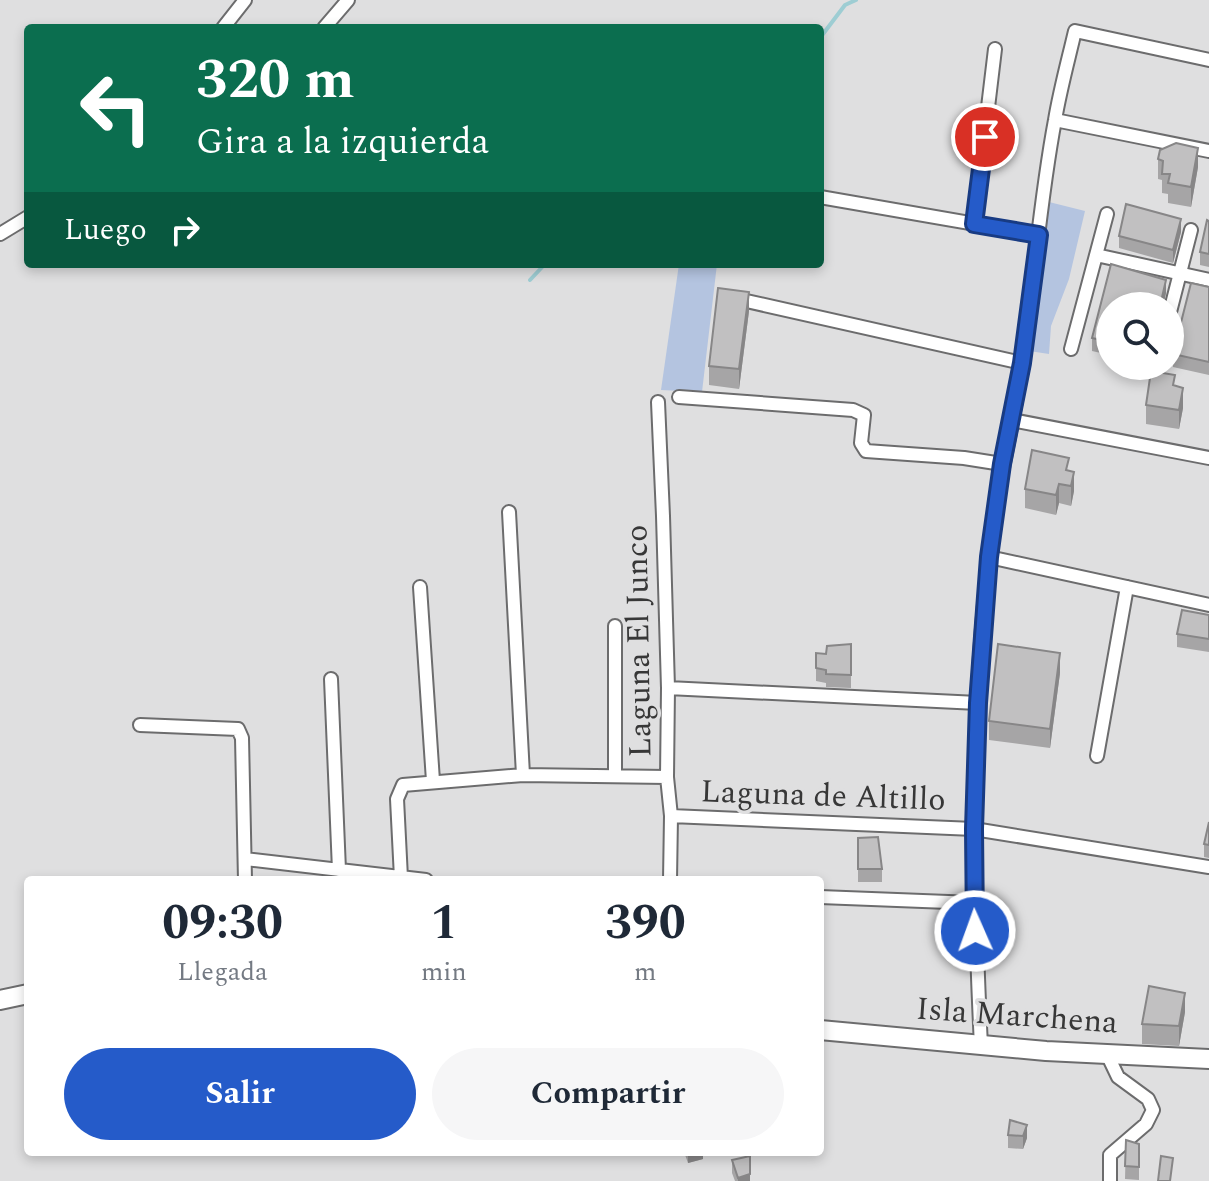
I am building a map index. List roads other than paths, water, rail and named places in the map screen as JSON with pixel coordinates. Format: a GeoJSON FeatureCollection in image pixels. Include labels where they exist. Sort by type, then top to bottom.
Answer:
{"type":"FeatureCollection","features":[{"type":"Feature","properties":{"kind":"street"},"geometry":{"type":"LineString","coordinates":[[226,24],[245,0]]}},
{"type":"Feature","properties":{"kind":"street"},"geometry":{"type":"LineString","coordinates":[[327,24],[348,0]]}},
{"type":"Feature","properties":{"kind":"street"},"geometry":{"type":"LineString","coordinates":[[981,1046],[974,829],[978,703],[989,557],[1002,464],[1022,363],[1055,120],[1075,31],[1209,60]]}},
{"type":"Feature","properties":{"kind":"street"},"geometry":{"type":"LineString","coordinates":[[974,224],[995,49]]}},
{"type":"Feature","properties":{"kind":"street"},"geometry":{"type":"LineString","coordinates":[[1055,120],[1209,151]]}},
{"type":"Feature","properties":{"kind":"street"},"geometry":{"type":"LineString","coordinates":[[824,198],[1039,235]]}},
{"type":"Feature","properties":{"kind":"street"},"geometry":{"type":"LineString","coordinates":[[1071,349],[1107,214]]}},
{"type":"Feature","properties":{"kind":"street"},"geometry":{"type":"LineString","coordinates":[[0,234],[24,219]]}},
{"type":"Feature","properties":{"kind":"street"},"geometry":{"type":"LineString","coordinates":[[1175,292],[1191,230]]}},
{"type":"Feature","properties":{"kind":"street"},"geometry":{"type":"LineString","coordinates":[[1096,255],[1209,280]]}},
{"type":"Feature","properties":{"kind":"street"},"geometry":{"type":"LineString","coordinates":[[729,297],[1022,363]]}},
{"type":"Feature","properties":{"kind":"street"},"geometry":{"type":"LineString","coordinates":[[679,397],[853,410],[864,415],[861,443],[866,451],[1002,464]]}},
{"type":"Feature","properties":{"kind":"street","name":"Laguna El Junco"},"geometry":{"type":"LineString","coordinates":[[658,402],[668,688],[670,876]]}},
{"type":"Feature","properties":{"kind":"street"},"geometry":{"type":"LineString","coordinates":[[1012,420],[1209,458]]}},
{"type":"Feature","properties":{"kind":"street"},"geometry":{"type":"LineString","coordinates":[[509,512],[523,775]]}},
{"type":"Feature","properties":{"kind":"street"},"geometry":{"type":"LineString","coordinates":[[989,557],[1209,605]]}},
{"type":"Feature","properties":{"kind":"street"},"geometry":{"type":"LineString","coordinates":[[420,587],[433,781]]}},
{"type":"Feature","properties":{"kind":"street"},"geometry":{"type":"LineString","coordinates":[[1097,756],[1127,587]]}},
{"type":"Feature","properties":{"kind":"street"},"geometry":{"type":"LineString","coordinates":[[615,626],[615,776]]}},
{"type":"Feature","properties":{"kind":"street"},"geometry":{"type":"LineString","coordinates":[[331,679],[339,870]]}},
{"type":"Feature","properties":{"kind":"street"},"geometry":{"type":"LineString","coordinates":[[668,688],[978,703]]}},
{"type":"Feature","properties":{"kind":"street"},"geometry":{"type":"LineString","coordinates":[[140,725],[238,729],[242,738],[245,876]]}},
{"type":"Feature","properties":{"kind":"street"},"geometry":{"type":"LineString","coordinates":[[401,876],[397,799],[403,785],[523,775],[667,777]]}},
{"type":"Feature","properties":{"kind":"street","name":"Laguna de Altillo"},"geometry":{"type":"LineString","coordinates":[[671,816],[974,829],[1209,867]]}},
{"type":"Feature","properties":{"kind":"street"},"geometry":{"type":"LineString","coordinates":[[245,859],[386,876]]}},
{"type":"Feature","properties":{"kind":"street"},"geometry":{"type":"LineString","coordinates":[[824,897],[974,903]]}},
{"type":"Feature","properties":{"kind":"street"},"geometry":{"type":"LineString","coordinates":[[0,1000],[24,995]]}},
{"type":"Feature","properties":{"kind":"street","name":"Isla Marchena"},"geometry":{"type":"LineString","coordinates":[[824,1030],[981,1046],[1209,1059]]}},
{"type":"Feature","properties":{"kind":"street"},"geometry":{"type":"LineString","coordinates":[[1107,1054],[1115,1073],[1148,1099],[1153,1110],[1146,1124],[1113,1151],[1109,1160],[1110,1181]]}},
{"type":"Feature","properties":{"kind":"waterway"},"geometry":{"type":"LineString","coordinates":[[824,33],[845,5],[856,0]]}},
{"type":"Feature","properties":{"kind":"waterway"},"geometry":{"type":"LineString","coordinates":[[530,280],[541,268]]}}]}
